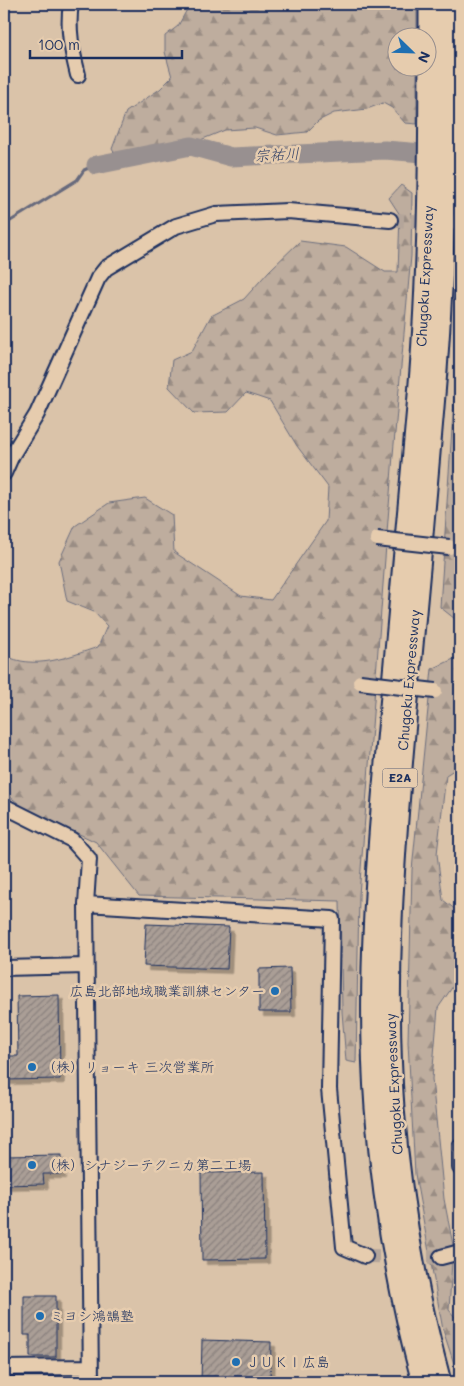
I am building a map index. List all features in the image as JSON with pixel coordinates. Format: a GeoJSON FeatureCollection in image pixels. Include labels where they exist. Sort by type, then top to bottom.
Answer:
{"type":"FeatureCollection","features":[{"type":"Feature","properties":{"kind":"highway","name":"Chugoku Expressway"},"geometry":{"type":"LineString","coordinates":[[430,4],[438,132],[434,404],[396,822],[390,920],[389,1013],[393,1107],[401,1185],[415,1274],[440,1382]]}},
{"type":"Feature","properties":{"kind":"highway","name":"Chugoku Expressway"},"geometry":{"type":"LineString","coordinates":[[438,132],[446,4]]}},
{"type":"Feature","properties":{"kind":"highway","name":"Chugoku Expressway"},"geometry":{"type":"LineString","coordinates":[[422,1382],[404,1301],[385,1187],[376,1108],[374,1016],[375,918],[380,835],[438,171]]}},
{"type":"Feature","properties":{"kind":"street"},"geometry":{"type":"LineString","coordinates":[[71,4],[68,22],[72,54],[78,75]]}},
{"type":"Feature","properties":{"kind":"street"},"geometry":{"type":"LineString","coordinates":[[4,473],[12,455],[37,414],[98,278],[106,268],[176,226],[216,214],[288,211],[390,220]]}},
{"type":"Feature","properties":{"kind":"street"},"geometry":{"type":"LineString","coordinates":[[377,539],[449,547]]}},
{"type":"Feature","properties":{"kind":"street"},"geometry":{"type":"LineString","coordinates":[[360,682],[435,691]]}},
{"type":"Feature","properties":{"kind":"street"},"geometry":{"type":"LineString","coordinates":[[4,806],[72,840],[89,859],[86,904],[86,966],[91,1382]]}},
{"type":"Feature","properties":{"kind":"street"},"geometry":{"type":"LineString","coordinates":[[86,904],[332,919],[329,1089],[339,1180],[340,1213],[344,1247],[365,1256]]}},
{"type":"Feature","properties":{"kind":"street"},"geometry":{"type":"LineString","coordinates":[[4,968],[86,966]]}},
{"type":"Feature","properties":{"kind":"street"},"geometry":{"type":"LineString","coordinates":[[460,1146],[460,1168]]}},
{"type":"Feature","properties":{"kind":"street"},"geometry":{"type":"LineString","coordinates":[[441,1257],[460,1252]]}},
{"type":"Feature","properties":{"kind":"street"},"geometry":{"type":"LineString","coordinates":[[4,1368],[91,1368]]}},
{"type":"Feature","properties":{"kind":"green space"},"geometry":{"type":"Polygon","coordinates":[[[190,4],[417,4],[417,28],[386,28],[386,78],[417,78],[417,124],[405,123],[392,108],[383,103],[367,109],[334,113],[318,121],[307,132],[277,135],[255,128],[225,130],[198,141],[115,154],[112,149],[126,112],[160,89],[172,77],[165,52],[165,36],[178,26],[190,4]]]}},
{"type":"Feature","properties":{"kind":"green space"},"geometry":{"type":"Polygon","coordinates":[[[401,185],[412,193],[411,256],[393,455],[359,895],[356,1063],[346,1061],[342,1012],[340,901],[139,896],[96,842],[23,807],[4,792],[4,655],[15,660],[27,662],[51,661],[98,647],[107,626],[94,612],[67,601],[59,561],[75,526],[109,503],[145,498],[172,515],[174,552],[241,596],[271,600],[326,521],[328,487],[297,446],[270,401],[246,393],[228,412],[194,413],[169,387],[172,360],[192,351],[211,316],[244,299],[300,241],[346,247],[385,272],[398,272],[400,215],[389,198],[401,185]]]}},
{"type":"Feature","properties":{"kind":"green space"},"geometry":{"type":"Polygon","coordinates":[[[460,196],[460,623],[440,607],[454,399],[457,198],[460,196]]]}},
{"type":"Feature","properties":{"kind":"green space"},"geometry":{"type":"Polygon","coordinates":[[[460,656],[460,766],[446,775],[437,854],[443,900],[460,913],[460,976],[438,1008],[432,1079],[444,1199],[453,1245],[449,1310],[460,1323],[460,1382],[443,1330],[415,1174],[408,1042],[412,870],[432,669],[460,656]]]}},
{"type":"Feature","properties":{"kind":"building"},"geometry":{"type":"Polygon","coordinates":[[[146,924],[229,927],[227,969],[144,966],[146,924]]]}},
{"type":"Feature","properties":{"kind":"building","name":"広島北部地域職業訓練センター"},"geometry":{"type":"Polygon","coordinates":[[[290,968],[291,1012],[259,1012],[259,969],[290,968]]]}},
{"type":"Feature","properties":{"kind":"building","name":"（株）リョーキ 三次営業所"},"geometry":{"type":"Polygon","coordinates":[[[59,995],[60,1079],[4,1080],[4,1056],[18,1056],[17,996],[59,995]]]}},
{"type":"Feature","properties":{"kind":"building","name":"（株）シナジーテクニカ第二工場"},"geometry":{"type":"Polygon","coordinates":[[[61,1155],[61,1174],[43,1174],[44,1184],[4,1185],[4,1156],[61,1155]]]}},
{"type":"Feature","properties":{"kind":"building"},"geometry":{"type":"Polygon","coordinates":[[[264,1172],[265,1259],[202,1260],[201,1173],[264,1172]]]}},
{"type":"Feature","properties":{"kind":"building","name":"ミヨシ鴻鵠塾"},"geometry":{"type":"Polygon","coordinates":[[[24,1296],[56,1296],[56,1357],[30,1357],[30,1335],[24,1335],[24,1296]]]}},
{"type":"Feature","properties":{"kind":"building","name":"ＪＵＫＩ広島"},"geometry":{"type":"Polygon","coordinates":[[[202,1340],[271,1342],[270,1382],[201,1382],[202,1340]]]}},
{"type":"Feature","properties":{"kind":"waterway","name":"宗祐川"},"geometry":{"type":"LineString","coordinates":[[96,165],[191,146],[231,157],[385,150],[460,156]]}},
{"type":"Feature","properties":{"kind":"waterway"},"geometry":{"type":"LineString","coordinates":[[4,225],[77,180],[84,170],[96,165]]}},
{"type":"Feature","properties":{"kind":"tunnel"},"geometry":{"type":"LineString","coordinates":[[390,220],[436,222]]}},
{"type":"Feature","properties":{"kind":"tunnel"},"geometry":{"type":"LineString","coordinates":[[365,1256],[441,1257]]}},
{"type":"Feature","properties":{"kind":"place","name":"広島北部地域職業訓練センター"},"geometry":{"type":"Point","coordinates":[275,991]}},
{"type":"Feature","properties":{"kind":"place","name":"（株）リョーキ 三次営業所"},"geometry":{"type":"Point","coordinates":[32,1067]}},
{"type":"Feature","properties":{"kind":"place","name":"（株）シナジーテクニカ第二工場"},"geometry":{"type":"Point","coordinates":[32,1165]}},
{"type":"Feature","properties":{"kind":"place","name":"ミヨシ鴻鵠塾"},"geometry":{"type":"Point","coordinates":[40,1316]}},
{"type":"Feature","properties":{"kind":"place","name":"ＪＵＫＩ広島"},"geometry":{"type":"Point","coordinates":[236,1362]}}]}
